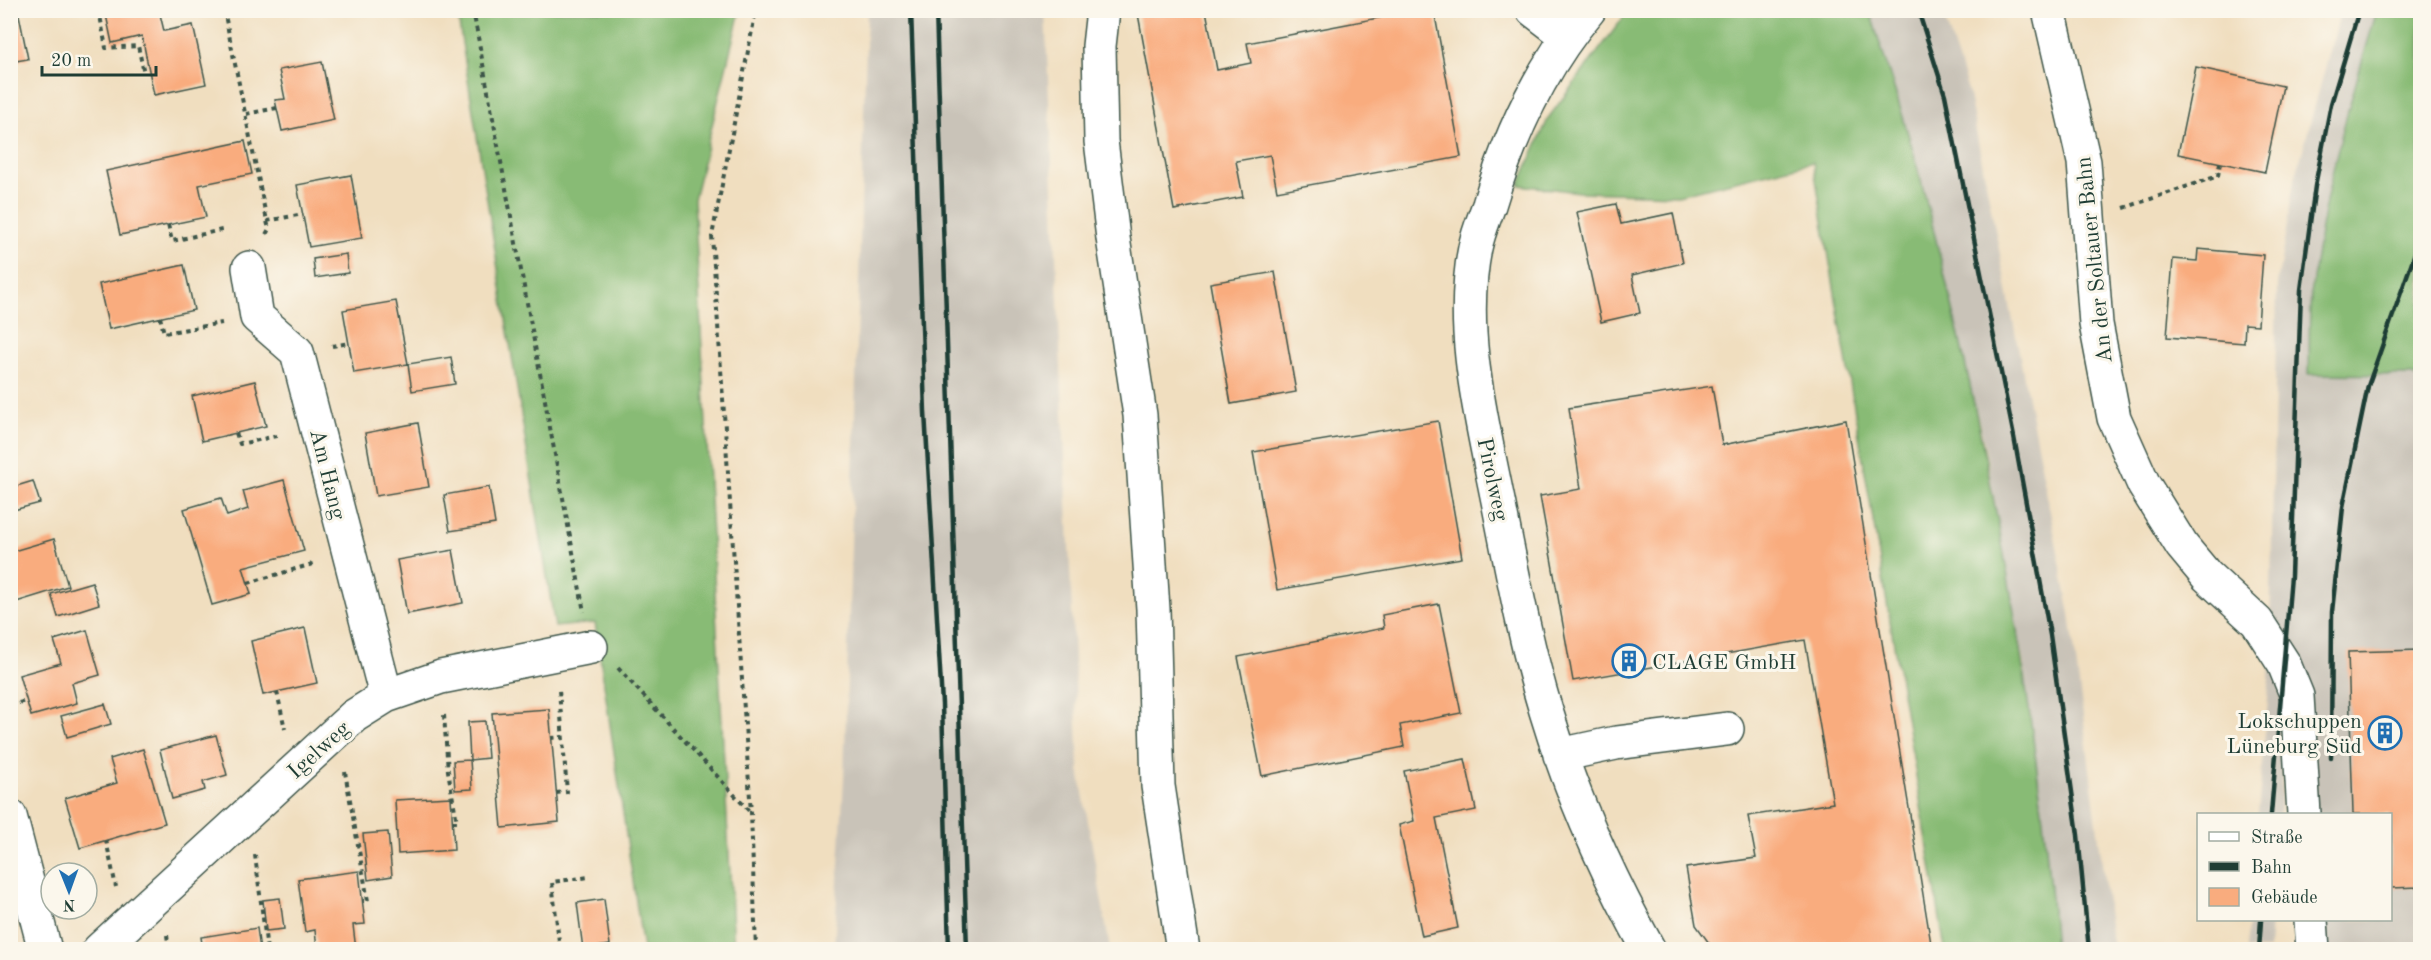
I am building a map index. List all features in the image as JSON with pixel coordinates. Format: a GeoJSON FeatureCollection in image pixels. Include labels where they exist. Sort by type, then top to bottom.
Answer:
{"type":"FeatureCollection","features":[{"type":"Feature","properties":{"kind":"street"},"geometry":{"type":"LineString","coordinates":[[1103,10],[1099,46],[1101,141],[1140,415],[1153,609],[1158,786],[1183,950]]}},
{"type":"Feature","properties":{"kind":"street"},"geometry":{"type":"LineString","coordinates":[[1533,10],[1568,36]]}},
{"type":"Feature","properties":{"kind":"street","name":"Pirolweg"},"geometry":{"type":"LineString","coordinates":[[1589,10],[1568,36],[1530,99],[1501,165],[1475,248],[1470,311],[1475,388],[1529,644],[1560,755],[1598,850],[1650,950]]}},
{"type":"Feature","properties":{"kind":"street","name":"An der Soltauer Bahn"},"geometry":{"type":"LineString","coordinates":[[2049,10],[2084,162],[2096,324],[2114,418],[2144,485],[2182,546],[2207,576],[2257,622],[2284,664],[2297,696],[2304,813]]}},
{"type":"Feature","properties":{"kind":"street"},"geometry":{"type":"LineString","coordinates":[[249,268],[258,317]]}},
{"type":"Feature","properties":{"kind":"street","name":"Am Hang"},"geometry":{"type":"LineString","coordinates":[[258,317],[297,352],[386,696]]}},
{"type":"Feature","properties":{"kind":"street","name":"Igelweg"},"geometry":{"type":"LineString","coordinates":[[99,950],[354,716],[386,696],[441,677],[591,647]]}},
{"type":"Feature","properties":{"kind":"street"},"geometry":{"type":"LineString","coordinates":[[1560,755],[1616,743],[1727,729]]}},
{"type":"Feature","properties":{"kind":"street"},"geometry":{"type":"LineString","coordinates":[[10,816],[45,950]]}},
{"type":"Feature","properties":{"kind":"street"},"geometry":{"type":"LineString","coordinates":[[2311,921],[2313,950]]}},
{"type":"Feature","properties":{"kind":"path"},"geometry":{"type":"LineString","coordinates":[[99,10],[106,48],[138,46],[144,73]]}},
{"type":"Feature","properties":{"kind":"path"},"geometry":{"type":"LineString","coordinates":[[224,10],[267,221],[303,214]]}},
{"type":"Feature","properties":{"kind":"path"},"geometry":{"type":"LineString","coordinates":[[473,10],[591,647],[598,647],[751,813]]}},
{"type":"Feature","properties":{"kind":"path"},"geometry":{"type":"LineString","coordinates":[[756,10],[712,237],[751,813],[756,950]]}},
{"type":"Feature","properties":{"kind":"path"},"geometry":{"type":"LineString","coordinates":[[245,114],[277,108]]}},
{"type":"Feature","properties":{"kind":"path"},"geometry":{"type":"LineString","coordinates":[[2088,221],[2218,176],[2220,162]]}},
{"type":"Feature","properties":{"kind":"path"},"geometry":{"type":"LineString","coordinates":[[168,225],[172,241],[226,229]]}},
{"type":"Feature","properties":{"kind":"path"},"geometry":{"type":"LineString","coordinates":[[160,317],[164,333],[258,317]]}},
{"type":"Feature","properties":{"kind":"path"},"geometry":{"type":"LineString","coordinates":[[236,433],[240,444],[317,427]]}},
{"type":"Feature","properties":{"kind":"path"},"geometry":{"type":"LineString","coordinates":[[248,583],[349,554]]}},
{"type":"Feature","properties":{"kind":"path"},"geometry":{"type":"LineString","coordinates":[[556,654],[567,792],[556,793]]}},
{"type":"Feature","properties":{"kind":"path"},"geometry":{"type":"LineString","coordinates":[[441,677],[448,771],[457,822],[452,822]]}},
{"type":"Feature","properties":{"kind":"path"},"geometry":{"type":"LineString","coordinates":[[10,705],[27,700]]}},
{"type":"Feature","properties":{"kind":"path"},"geometry":{"type":"LineString","coordinates":[[338,731],[368,902],[363,901]]}},
{"type":"Feature","properties":{"kind":"path"},"geometry":{"type":"LineString","coordinates":[[551,738],[563,737]]}},
{"type":"Feature","properties":{"kind":"path"},"geometry":{"type":"LineString","coordinates":[[249,812],[267,950]]}},
{"type":"Feature","properties":{"kind":"path"},"geometry":{"type":"LineString","coordinates":[[560,950],[552,882],[589,877]]}},
{"type":"Feature","properties":{"kind":"shaded area"},"geometry":{"type":"Polygon","coordinates":[[[867,11],[1045,11],[1079,770],[1110,949],[834,949],[844,779],[867,11]]]}},
{"type":"Feature","properties":{"kind":"shaded area"},"geometry":{"type":"Polygon","coordinates":[[[1870,11],[1942,11],[1968,90],[2070,614],[2113,949],[2055,949],[2024,666],[1985,447],[1920,175],[1870,11]]]}},
{"type":"Feature","properties":{"kind":"shaded area"},"geometry":{"type":"Polygon","coordinates":[[[2341,11],[2377,11],[2348,109],[2328,189],[2311,288],[2309,373],[2413,375],[2420,379],[2420,949],[2327,949],[2325,921],[2392,921],[2392,813],[2315,813],[2287,720],[2279,813],[2258,813],[2269,687],[2277,285],[2294,182],[2341,11]]]}},
{"type":"Feature","properties":{"kind":"shaded area"},"geometry":{"type":"Polygon","coordinates":[[[2249,921],[2271,921],[2269,949],[2246,949],[2249,921]]]}},
{"type":"Feature","properties":{"kind":"green space"},"geometry":{"type":"Polygon","coordinates":[[[1629,10],[1870,11],[1920,177],[1987,464],[2005,560],[2035,754],[2055,949],[1945,949],[1813,162],[1678,195],[1579,192],[1519,185],[1549,117],[1629,10]]]}},
{"type":"Feature","properties":{"kind":"green space"},"geometry":{"type":"Polygon","coordinates":[[[457,11],[740,11],[694,199],[734,949],[643,949],[595,623],[555,627],[457,11]]]}},
{"type":"Feature","properties":{"kind":"green space"},"geometry":{"type":"Polygon","coordinates":[[[2377,11],[2420,11],[2420,379],[2413,375],[2309,374],[2311,298],[2323,216],[2347,113],[2377,11]]]}},
{"type":"Feature","properties":{"kind":"building"},"geometry":{"type":"Polygon","coordinates":[[[10,10],[18,10],[28,59],[10,62],[10,10]]]}},
{"type":"Feature","properties":{"kind":"building"},"geometry":{"type":"Polygon","coordinates":[[[105,10],[159,10],[164,31],[193,25],[206,84],[154,95],[142,36],[112,43],[105,10]]]}},
{"type":"Feature","properties":{"kind":"building"},"geometry":{"type":"Polygon","coordinates":[[[1159,10],[1206,10],[1217,70],[1251,63],[1247,43],[1420,10],[1434,10],[1461,157],[1277,191],[1270,155],[1236,161],[1243,197],[1174,210],[1138,14],[1159,10]]]}},
{"type":"Feature","properties":{"kind":"building"},"geometry":{"type":"Polygon","coordinates":[[[322,62],[334,120],[282,131],[275,100],[285,99],[279,70],[322,62]]]}},
{"type":"Feature","properties":{"kind":"building"},"geometry":{"type":"Polygon","coordinates":[[[2196,67],[2283,86],[2265,172],[2178,154],[2196,67]]]}},
{"type":"Feature","properties":{"kind":"building"},"geometry":{"type":"Polygon","coordinates":[[[245,141],[252,174],[199,185],[206,217],[120,235],[106,171],[245,141]]]}},
{"type":"Feature","properties":{"kind":"building"},"geometry":{"type":"Polygon","coordinates":[[[351,175],[362,238],[309,247],[297,185],[351,175]]]}},
{"type":"Feature","properties":{"kind":"building"},"geometry":{"type":"Polygon","coordinates":[[[1616,204],[1621,224],[1673,213],[1683,263],[1632,275],[1640,313],[1601,322],[1577,212],[1616,204]]]}},
{"type":"Feature","properties":{"kind":"building"},"geometry":{"type":"Polygon","coordinates":[[[2198,249],[2263,255],[2258,325],[2245,324],[2244,343],[2167,337],[2173,259],[2197,261],[2198,249]]]}},
{"type":"Feature","properties":{"kind":"building"},"geometry":{"type":"Polygon","coordinates":[[[346,254],[348,273],[315,278],[313,259],[346,254]]]}},
{"type":"Feature","properties":{"kind":"building"},"geometry":{"type":"Polygon","coordinates":[[[184,265],[194,310],[109,329],[99,284],[184,265]]]}},
{"type":"Feature","properties":{"kind":"building"},"geometry":{"type":"Polygon","coordinates":[[[1275,272],[1296,392],[1231,404],[1210,283],[1275,272]]]}},
{"type":"Feature","properties":{"kind":"building"},"geometry":{"type":"Polygon","coordinates":[[[396,301],[408,364],[354,373],[343,310],[396,301]]]}},
{"type":"Feature","properties":{"kind":"building"},"geometry":{"type":"Polygon","coordinates":[[[451,357],[455,384],[412,391],[408,364],[451,357]]]}},
{"type":"Feature","properties":{"kind":"building"},"geometry":{"type":"Polygon","coordinates":[[[255,381],[266,426],[202,441],[192,396],[255,381]]]}},
{"type":"Feature","properties":{"kind":"building","name":"CLAGE GmbH"},"geometry":{"type":"Polygon","coordinates":[[[1712,386],[1722,445],[1846,420],[1932,950],[1714,950],[1696,925],[1686,868],[1756,858],[1748,816],[1833,803],[1805,640],[1573,681],[1540,496],[1581,489],[1569,408],[1712,386]]]}},
{"type":"Feature","properties":{"kind":"building"},"geometry":{"type":"Polygon","coordinates":[[[1438,421],[1462,558],[1277,590],[1253,452],[1438,421]]]}},
{"type":"Feature","properties":{"kind":"building"},"geometry":{"type":"Polygon","coordinates":[[[418,423],[429,487],[376,496],[365,433],[418,423]]]}},
{"type":"Feature","properties":{"kind":"building"},"geometry":{"type":"Polygon","coordinates":[[[284,480],[304,551],[243,567],[251,594],[212,605],[184,509],[221,498],[227,516],[248,509],[243,491],[284,480]]]}},
{"type":"Feature","properties":{"kind":"building"},"geometry":{"type":"Polygon","coordinates":[[[33,481],[40,503],[10,511],[10,488],[33,481]]]}},
{"type":"Feature","properties":{"kind":"building"},"geometry":{"type":"Polygon","coordinates":[[[489,487],[495,524],[450,531],[444,495],[489,487]]]}},
{"type":"Feature","properties":{"kind":"building"},"geometry":{"type":"Polygon","coordinates":[[[54,539],[68,586],[10,604],[10,552],[54,539]]]}},
{"type":"Feature","properties":{"kind":"building"},"geometry":{"type":"Polygon","coordinates":[[[453,550],[463,603],[407,614],[397,560],[453,550]]]}},
{"type":"Feature","properties":{"kind":"building"},"geometry":{"type":"Polygon","coordinates":[[[92,582],[99,604],[58,617],[51,594],[92,582]]]}},
{"type":"Feature","properties":{"kind":"building"},"geometry":{"type":"Polygon","coordinates":[[[1439,604],[1461,713],[1400,725],[1404,747],[1262,776],[1238,657],[1384,628],[1382,615],[1439,604]]]}},
{"type":"Feature","properties":{"kind":"building"},"geometry":{"type":"Polygon","coordinates":[[[305,628],[317,683],[263,695],[251,641],[305,628]]]}},
{"type":"Feature","properties":{"kind":"building"},"geometry":{"type":"Polygon","coordinates":[[[87,630],[100,675],[72,683],[77,703],[31,716],[19,675],[61,663],[54,640],[87,630]]]}},
{"type":"Feature","properties":{"kind":"building","name":"Lokschuppen Lüneburg Süd"},"geometry":{"type":"Polygon","coordinates":[[[2420,650],[2420,887],[2392,888],[2392,813],[2353,813],[2348,652],[2420,650]]]}},
{"type":"Feature","properties":{"kind":"building"},"geometry":{"type":"Polygon","coordinates":[[[105,704],[111,724],[67,737],[61,716],[105,704]]]}},
{"type":"Feature","properties":{"kind":"building"},"geometry":{"type":"Polygon","coordinates":[[[549,709],[559,822],[502,828],[492,713],[549,709]]]}},
{"type":"Feature","properties":{"kind":"building"},"geometry":{"type":"Polygon","coordinates":[[[485,721],[488,758],[470,760],[468,722],[485,721]]]}},
{"type":"Feature","properties":{"kind":"building"},"geometry":{"type":"Polygon","coordinates":[[[216,735],[227,775],[203,782],[205,790],[172,799],[160,750],[216,735]]]}},
{"type":"Feature","properties":{"kind":"building"},"geometry":{"type":"Polygon","coordinates":[[[143,749],[165,823],[80,848],[65,798],[117,783],[110,759],[143,749]]]}},
{"type":"Feature","properties":{"kind":"building"},"geometry":{"type":"Polygon","coordinates":[[[1465,759],[1476,810],[1436,818],[1458,928],[1422,936],[1399,825],[1414,821],[1404,771],[1465,759]]]}},
{"type":"Feature","properties":{"kind":"building"},"geometry":{"type":"Polygon","coordinates":[[[470,760],[472,789],[455,790],[453,761],[470,760]]]}},
{"type":"Feature","properties":{"kind":"building"},"geometry":{"type":"Polygon","coordinates":[[[451,797],[454,850],[398,854],[395,800],[451,797]]]}},
{"type":"Feature","properties":{"kind":"building"},"geometry":{"type":"Polygon","coordinates":[[[388,832],[392,876],[368,880],[363,834],[388,832]]]}},
{"type":"Feature","properties":{"kind":"building"},"geometry":{"type":"Polygon","coordinates":[[[359,871],[365,924],[353,925],[356,950],[317,950],[315,930],[305,932],[298,879],[359,871]]]}},
{"type":"Feature","properties":{"kind":"building"},"geometry":{"type":"Polygon","coordinates":[[[280,898],[284,929],[266,931],[263,900],[280,898]]]}},
{"type":"Feature","properties":{"kind":"building"},"geometry":{"type":"Polygon","coordinates":[[[604,899],[610,945],[583,949],[577,903],[604,899]]]}},
{"type":"Feature","properties":{"kind":"building"},"geometry":{"type":"Polygon","coordinates":[[[257,928],[260,950],[203,950],[201,937],[257,928]]]}},
{"type":"Feature","properties":{"kind":"railway"},"geometry":{"type":"LineString","coordinates":[[911,10],[925,412],[942,704],[949,950]]}},
{"type":"Feature","properties":{"kind":"railway"},"geometry":{"type":"LineString","coordinates":[[936,10],[967,950]]}},
{"type":"Feature","properties":{"kind":"railway"},"geometry":{"type":"LineString","coordinates":[[1918,10],[1945,95],[2014,437],[2050,635],[2078,835],[2089,950]]}},
{"type":"Feature","properties":{"kind":"railway"},"geometry":{"type":"LineString","coordinates":[[2271,813],[2291,576],[2301,290],[2315,186],[2331,104],[2359,10]]}},
{"type":"Feature","properties":{"kind":"railway"},"geometry":{"type":"LineString","coordinates":[[2331,757],[2332,612],[2343,507],[2368,386],[2415,253],[2420,245]]}},
{"type":"Feature","properties":{"kind":"railway"},"geometry":{"type":"LineString","coordinates":[[2259,950],[2261,921]]}},
{"type":"Feature","properties":{"kind":"place","name":"CLAGE GmbH"},"geometry":{"type":"Point","coordinates":[1629,661]}},
{"type":"Feature","properties":{"kind":"place","name":"Lokschuppen Lüneburg Süd"},"geometry":{"type":"Point","coordinates":[2385,733]}}]}
